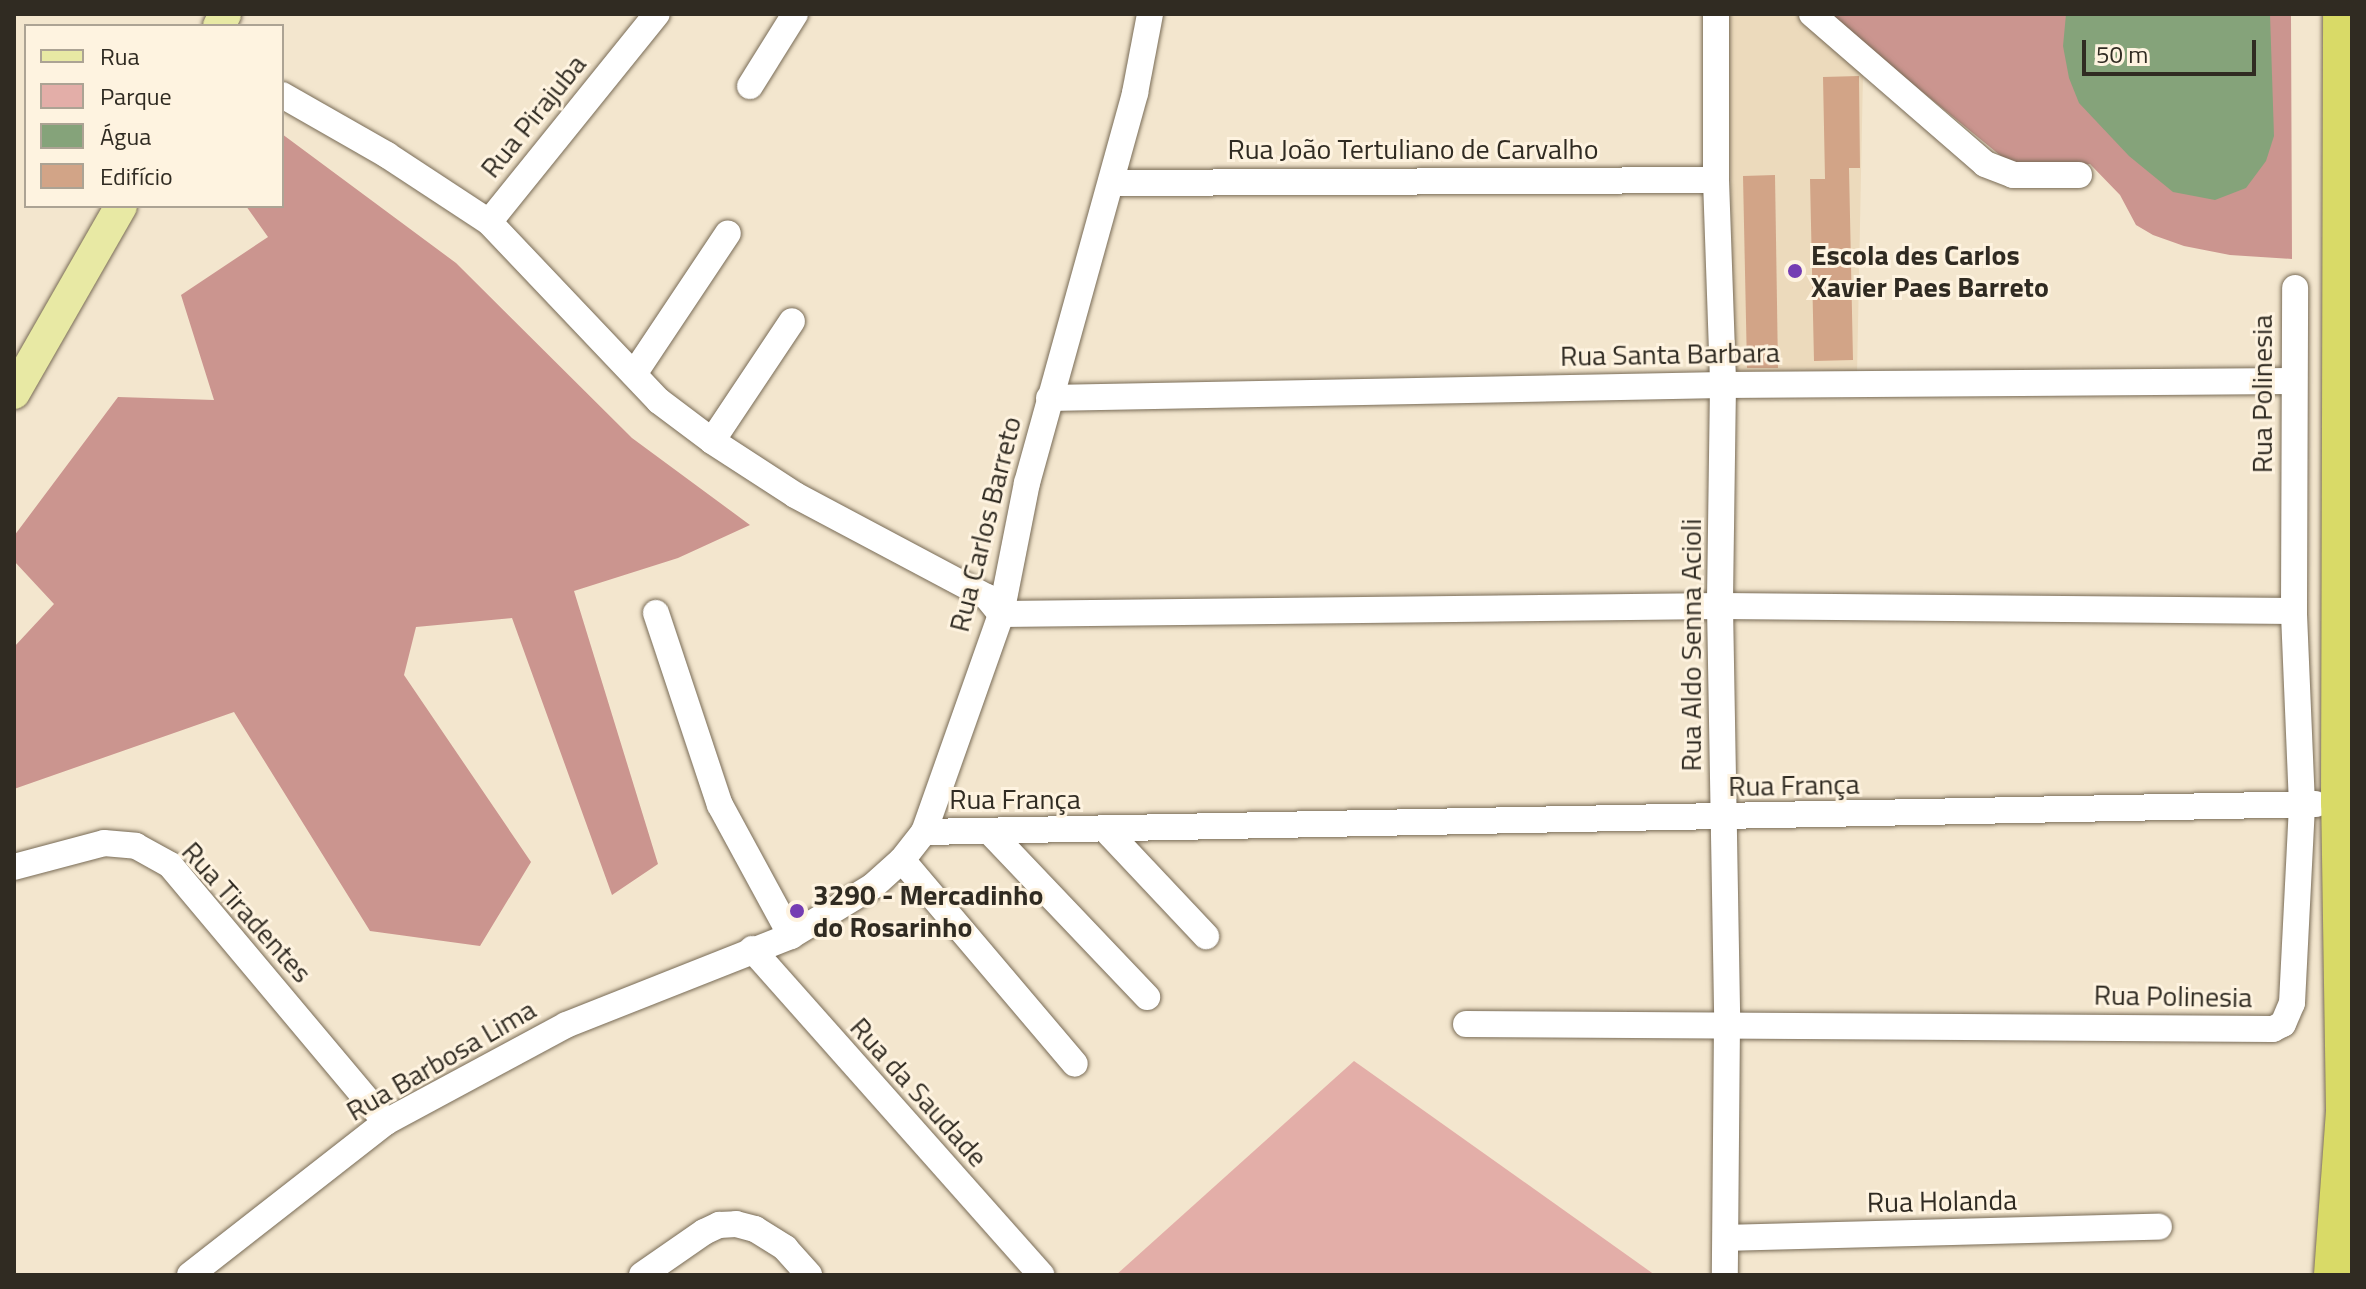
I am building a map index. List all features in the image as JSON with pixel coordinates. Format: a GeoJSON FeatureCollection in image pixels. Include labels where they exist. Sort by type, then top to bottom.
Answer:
{"type":"FeatureCollection","features":[{"type":"Feature","properties":{"kind":"highway"},"geometry":{"type":"LineString","coordinates":[[2333,1275],[2345,1110],[2340,803],[2342,14]]}},
{"type":"Feature","properties":{"kind":"main road"},"geometry":{"type":"LineString","coordinates":[[14,393],[120,208]]}},
{"type":"Feature","properties":{"kind":"street","name":"Rua Pirajuba"},"geometry":{"type":"LineString","coordinates":[[489,222],[657,14]]}},
{"type":"Feature","properties":{"kind":"street"},"geometry":{"type":"LineString","coordinates":[[750,86],[795,14]]}},
{"type":"Feature","properties":{"kind":"street","name":"Rua Aldo Senna Acioli"},"geometry":{"type":"LineString","coordinates":[[1716,14],[1716,180],[1723,385],[1720,606],[1727,1023],[1725,1275]]}},
{"type":"Feature","properties":{"kind":"street"},"geometry":{"type":"LineString","coordinates":[[1812,14],[1985,164],[2013,175],[2079,175]]}},
{"type":"Feature","properties":{"kind":"street","name":"Rua Carlos Barreto"},"geometry":{"type":"LineString","coordinates":[[752,949],[791,936],[873,886],[902,860],[924,832],[1001,614],[1027,483],[1135,93],[1143,17]]}},
{"type":"Feature","properties":{"kind":"street"},"geometry":{"type":"LineString","coordinates":[[284,96],[387,155],[489,222],[659,401],[712,441],[795,495],[987,597],[1001,614],[1720,606],[2294,611]]}},
{"type":"Feature","properties":{"kind":"street","name":"Rua João Tertuliano de Carvalho"},"geometry":{"type":"LineString","coordinates":[[1111,183],[1716,180]]}},
{"type":"Feature","properties":{"kind":"street"},"geometry":{"type":"LineString","coordinates":[[634,374],[728,233]]}},
{"type":"Feature","properties":{"kind":"street","name":"Rua Polinesia"},"geometry":{"type":"LineString","coordinates":[[1466,1024],[1727,1023],[2273,1029],[2283,1024],[2292,1003],[2302,805],[2294,611],[2292,381],[2295,288]]}},
{"type":"Feature","properties":{"kind":"street"},"geometry":{"type":"LineString","coordinates":[[712,441],[792,321]]}},
{"type":"Feature","properties":{"kind":"street","name":"Rua Santa Barbara"},"geometry":{"type":"LineString","coordinates":[[1049,398],[1723,385],[2292,381]]}},
{"type":"Feature","properties":{"kind":"street"},"geometry":{"type":"LineString","coordinates":[[656,613],[720,805],[791,936]]}},
{"type":"Feature","properties":{"kind":"street","name":"Rua França"},"geometry":{"type":"LineString","coordinates":[[924,832],[2340,803]]}},
{"type":"Feature","properties":{"kind":"street","name":"Rua França"},"geometry":{"type":"LineString","coordinates":[[1106,830],[1206,936]]}},
{"type":"Feature","properties":{"kind":"street"},"geometry":{"type":"LineString","coordinates":[[990,832],[1147,997]]}},
{"type":"Feature","properties":{"kind":"street","name":"Rua Tiradentes"},"geometry":{"type":"LineString","coordinates":[[14,867],[104,843],[136,846],[170,865],[386,1122]]}},
{"type":"Feature","properties":{"kind":"street"},"geometry":{"type":"LineString","coordinates":[[902,860],[1075,1064]]}},
{"type":"Feature","properties":{"kind":"street","name":"Rua Barbosa Lima"},"geometry":{"type":"LineString","coordinates":[[190,1275],[386,1122],[566,1025],[752,949]]}},
{"type":"Feature","properties":{"kind":"street","name":"Rua da Saudade"},"geometry":{"type":"LineString","coordinates":[[752,949],[1041,1275]]}},
{"type":"Feature","properties":{"kind":"street"},"geometry":{"type":"LineString","coordinates":[[642,1275],[704,1232],[719,1225],[736,1224],[755,1229],[785,1248],[809,1275]]}},
{"type":"Feature","properties":{"kind":"street","name":"Rua Holanda"},"geometry":{"type":"LineString","coordinates":[[1726,1238],[2159,1227]]}},
{"type":"Feature","properties":{"kind":"shaded area","name":"Escola des Carlos Xavier Paes Barreto"},"geometry":{"type":"Polygon","coordinates":[[[1728,14],[1801,14],[1863,74],[1857,375],[1734,381],[1728,14]]]}},
{"type":"Feature","properties":{"kind":"shaded area"},"geometry":{"type":"Polygon","coordinates":[[[1827,14],[2291,14],[2292,259],[2230,255],[2184,246],[2153,235],[2136,225],[2120,195],[2090,164],[2040,170],[2012,165],[1827,14]]]}},
{"type":"Feature","properties":{"kind":"shaded area"},"geometry":{"type":"Polygon","coordinates":[[[284,135],[456,263],[632,438],[750,525],[678,558],[574,591],[658,864],[612,895],[512,618],[416,627],[404,675],[531,862],[480,946],[370,931],[234,712],[14,789],[14,647],[54,604],[14,561],[14,536],[118,397],[214,400],[181,295],[268,237],[247,208],[284,208],[284,135]]]}},
{"type":"Feature","properties":{"kind":"green space"},"geometry":{"type":"Polygon","coordinates":[[[1354,1061],[1655,1275],[1116,1275],[1354,1061]]]}},
{"type":"Feature","properties":{"kind":"water"},"geometry":{"type":"Polygon","coordinates":[[[2066,14],[2270,14],[2274,136],[2266,161],[2246,188],[2215,200],[2173,192],[2129,156],[2079,103],[2069,78],[2063,46],[2066,14]]]}},
{"type":"Feature","properties":{"kind":"building"},"geometry":{"type":"Polygon","coordinates":[[[1859,76],[1860,168],[1849,168],[1853,360],[1814,361],[1810,179],[1825,179],[1823,77],[1859,76]]]}},
{"type":"Feature","properties":{"kind":"building"},"geometry":{"type":"Polygon","coordinates":[[[1775,175],[1778,368],[1747,368],[1743,176],[1775,175]]]}},
{"type":"Feature","properties":{"kind":"place","name":"Escola des Carlos Xavier Paes Barreto"},"geometry":{"type":"Point","coordinates":[1795,271]}},
{"type":"Feature","properties":{"kind":"place","name":"3290 - Mercadinho do Rosarinho"},"geometry":{"type":"Point","coordinates":[797,911]}}]}
